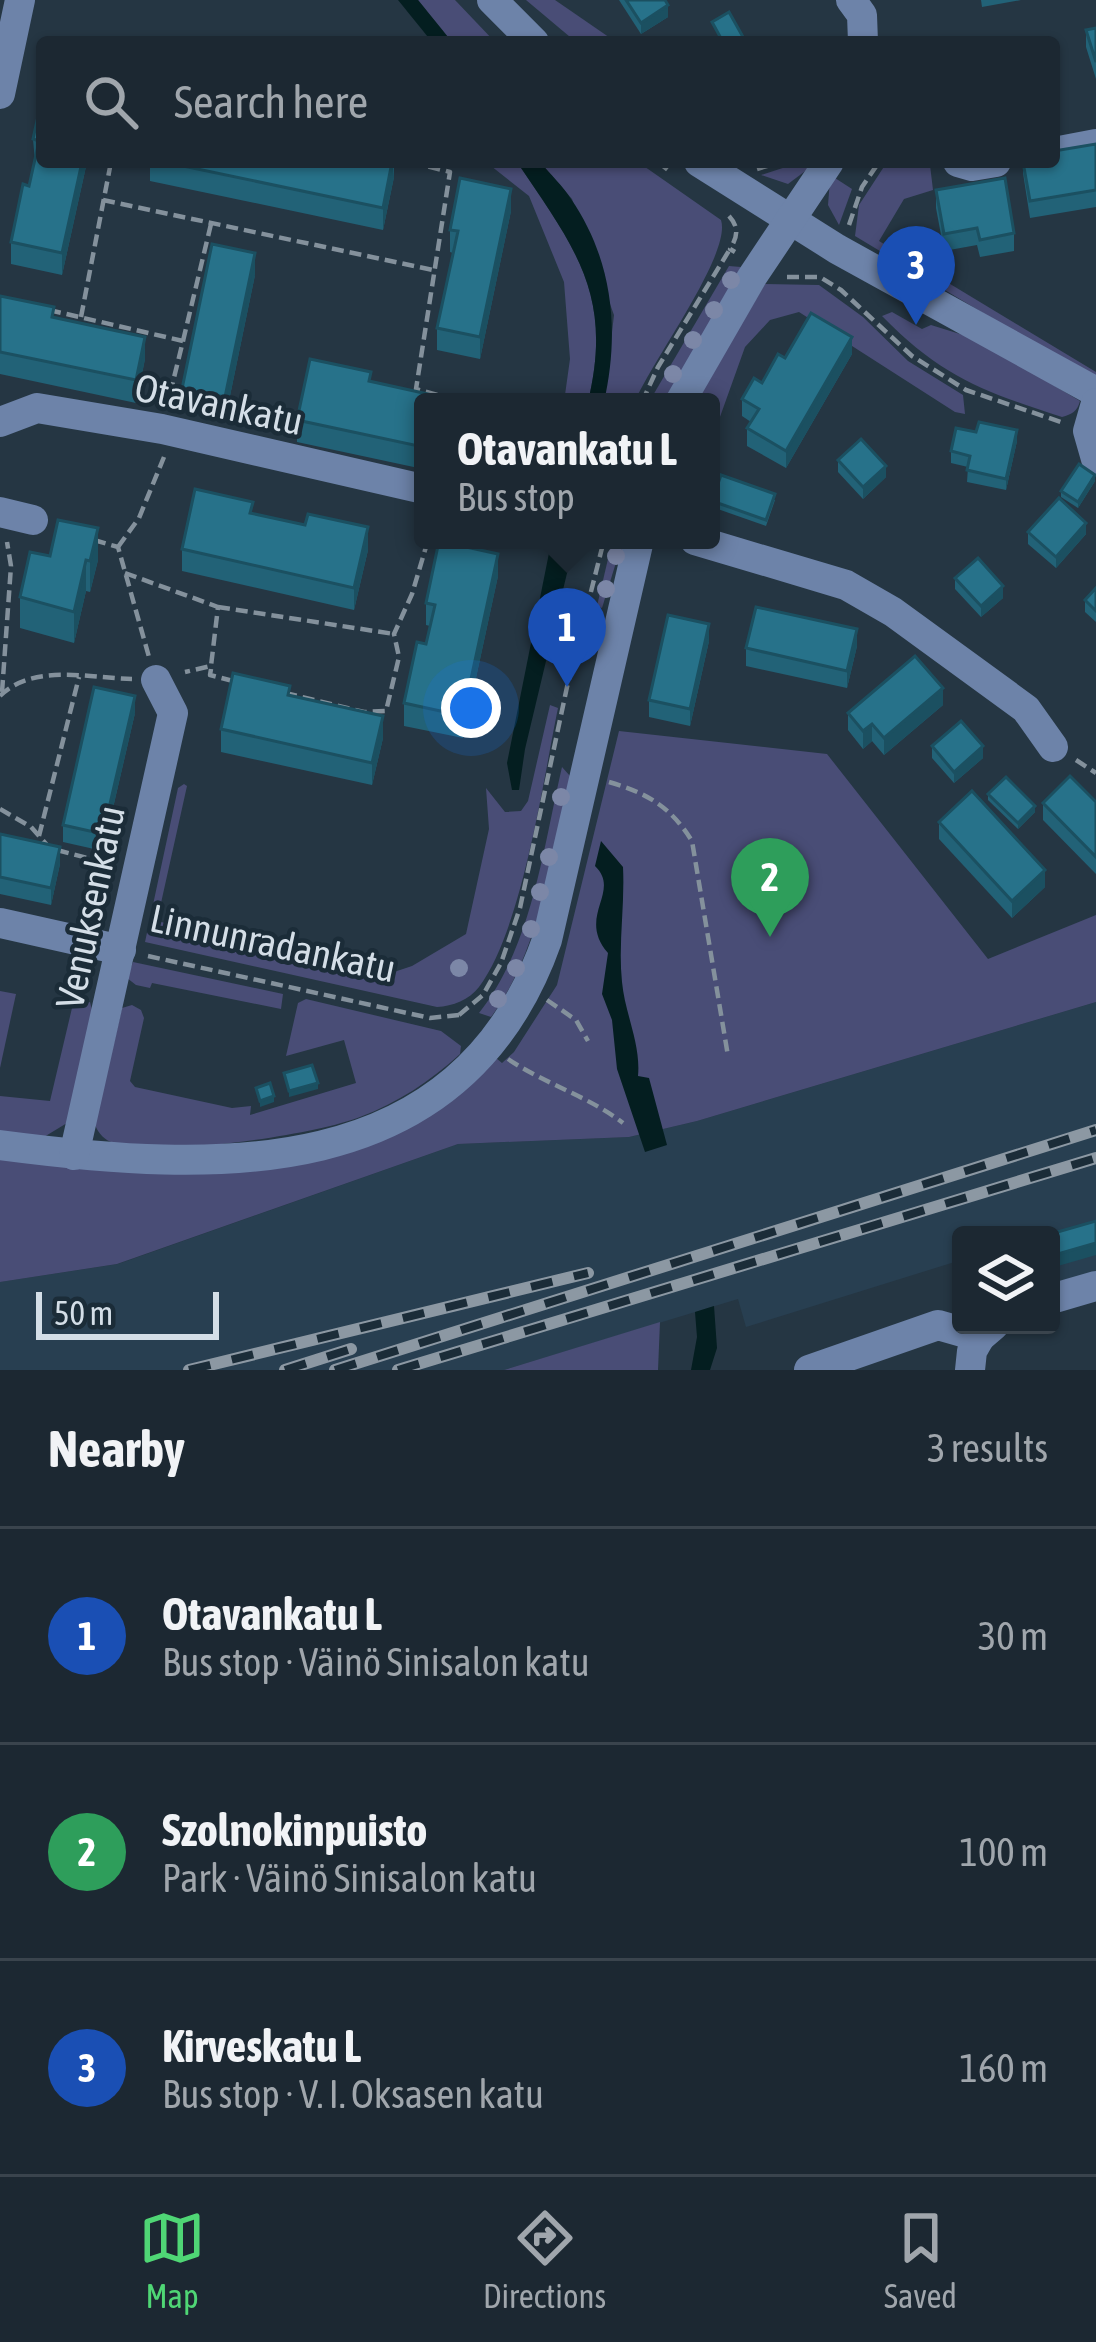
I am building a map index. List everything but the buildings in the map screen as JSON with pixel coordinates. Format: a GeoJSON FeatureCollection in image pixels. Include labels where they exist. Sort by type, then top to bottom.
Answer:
{"type":"FeatureCollection","features":[{"type":"Feature","properties":{"kind":"street"},"geometry":{"type":"LineString","coordinates":[[0,94],[20,0]]}},
{"type":"Feature","properties":{"kind":"street"},"geometry":{"type":"LineString","coordinates":[[492,0],[528,36]]}},
{"type":"Feature","properties":{"kind":"street"},"geometry":{"type":"LineString","coordinates":[[851,0],[862,15],[863,36]]}},
{"type":"Feature","properties":{"kind":"street"},"geometry":{"type":"LineString","coordinates":[[1060,151],[1096,144]]}},
{"type":"Feature","properties":{"kind":"street"},"geometry":{"type":"LineString","coordinates":[[687,168],[1096,392]]}},
{"type":"Feature","properties":{"kind":"street"},"geometry":{"type":"LineString","coordinates":[[685,393],[825,168]]}},
{"type":"Feature","properties":{"kind":"street","name":"Otavankatu"},"geometry":{"type":"LineString","coordinates":[[0,422],[38,408],[167,430],[414,487]]}},
{"type":"Feature","properties":{"kind":"street"},"geometry":{"type":"LineString","coordinates":[[720,547],[846,585],[893,612],[1026,709],[1052,747]]}},
{"type":"Feature","properties":{"kind":"street"},"geometry":{"type":"LineString","coordinates":[[0,1145],[173,1160],[265,1158],[310,1151],[359,1135],[403,1114],[453,1080],[489,1046],[527,991],[552,923],[637,549]]}},
{"type":"Feature","properties":{"kind":"street","name":"Venuksenkatu"},"geometry":{"type":"LineString","coordinates":[[74,1155],[173,712],[156,680]]}},
{"type":"Feature","properties":{"kind":"street","name":"Linnunradankatu"},"geometry":{"type":"LineString","coordinates":[[0,923],[121,950]]}},
{"type":"Feature","properties":{"kind":"street"},"geometry":{"type":"LineString","coordinates":[[1060,1296],[1096,1286]]}},
{"type":"Feature","properties":{"kind":"street"},"geometry":{"type":"LineString","coordinates":[[809,1370],[938,1325],[952,1327]]}},
{"type":"Feature","properties":{"kind":"street"},"geometry":{"type":"LineString","coordinates":[[970,1370],[972,1351],[985,1334]]}},
{"type":"Feature","properties":{"kind":"path"},"geometry":{"type":"LineString","coordinates":[[81,317],[110,168]]}},
{"type":"Feature","properties":{"kind":"path"},"geometry":{"type":"LineString","coordinates":[[433,393],[416,388],[450,172],[434,168]]}},
{"type":"Feature","properties":{"kind":"path"},"geometry":{"type":"LineString","coordinates":[[820,277],[874,168]]}},
{"type":"Feature","properties":{"kind":"path"},"geometry":{"type":"LineString","coordinates":[[103,200],[433,270]]}},
{"type":"Feature","properties":{"kind":"path"},"geometry":{"type":"LineString","coordinates":[[646,393],[737,237],[736,224],[727,213]]}},
{"type":"Feature","properties":{"kind":"path"},"geometry":{"type":"LineString","coordinates":[[118,548],[158,479],[183,341],[212,222]]}},
{"type":"Feature","properties":{"kind":"path"},"geometry":{"type":"LineString","coordinates":[[730,249],[777,277],[820,277],[865,309],[912,356],[966,390],[1093,431]]}},
{"type":"Feature","properties":{"kind":"path"},"geometry":{"type":"LineString","coordinates":[[37,307],[183,341]]}},
{"type":"Feature","properties":{"kind":"path"},"geometry":{"type":"LineString","coordinates":[[1,694],[12,515]]}},
{"type":"Feature","properties":{"kind":"path"},"geometry":{"type":"LineString","coordinates":[[75,533],[118,548]]}},
{"type":"Feature","properties":{"kind":"path"},"geometry":{"type":"LineString","coordinates":[[118,548],[156,680]]}},
{"type":"Feature","properties":{"kind":"path"},"geometry":{"type":"LineString","coordinates":[[274,691],[364,712],[386,711],[399,657],[394,634],[425,549]]}},
{"type":"Feature","properties":{"kind":"path","name":"Linnunradankatu"},"geometry":{"type":"LineString","coordinates":[[121,950],[430,1018],[459,1015],[483,995],[501,963],[520,908],[602,549]]}},
{"type":"Feature","properties":{"kind":"path"},"geometry":{"type":"LineString","coordinates":[[125,573],[218,607],[394,634]]}},
{"type":"Feature","properties":{"kind":"path"},"geometry":{"type":"LineString","coordinates":[[218,607],[210,675],[251,686]]}},
{"type":"Feature","properties":{"kind":"path"},"geometry":{"type":"LineString","coordinates":[[1,694],[37,676],[156,680],[212,666]]}},
{"type":"Feature","properties":{"kind":"path"},"geometry":{"type":"LineString","coordinates":[[39,836],[79,676]]}},
{"type":"Feature","properties":{"kind":"path"},"geometry":{"type":"LineString","coordinates":[[586,777],[647,796],[676,815],[692,841],[728,1056]]}},
{"type":"Feature","properties":{"kind":"path"},"geometry":{"type":"LineString","coordinates":[[0,808],[49,848],[138,871]]}},
{"type":"Feature","properties":{"kind":"path"},"geometry":{"type":"LineString","coordinates":[[527,991],[565,1010],[588,1041]]}},
{"type":"Feature","properties":{"kind":"path"},"geometry":{"type":"LineString","coordinates":[[489,1046],[623,1123]]}},
{"type":"Feature","properties":{"kind":"shaded area"},"geometry":{"type":"Polygon","coordinates":[[[398,0],[418,0],[447,36],[427,36],[398,0]]]}},
{"type":"Feature","properties":{"kind":"shaded area"},"geometry":{"type":"Polygon","coordinates":[[[418,0],[455,0],[489,36],[447,36],[418,0]]]}},
{"type":"Feature","properties":{"kind":"shaded area"},"geometry":{"type":"Polygon","coordinates":[[[526,0],[555,0],[607,36],[569,36],[526,0]]]}},
{"type":"Feature","properties":{"kind":"shaded area"},"geometry":{"type":"Polygon","coordinates":[[[494,168],[521,168],[584,273],[596,331],[590,393],[565,393],[570,359],[564,282],[529,196],[494,168]]]}},
{"type":"Feature","properties":{"kind":"shaded area"},"geometry":{"type":"Polygon","coordinates":[[[521,168],[545,168],[571,199],[596,246],[612,323],[606,393],[590,393],[596,331],[592,301],[584,273],[521,168]]]}},
{"type":"Feature","properties":{"kind":"shaded area"},"geometry":{"type":"Polygon","coordinates":[[[545,168],[647,168],[721,220],[721,236],[703,282],[640,393],[605,393],[614,315],[572,199],[545,168]]]}},
{"type":"Feature","properties":{"kind":"shaded area"},"geometry":{"type":"Polygon","coordinates":[[[783,168],[809,168],[788,184],[761,175],[783,168]]]}},
{"type":"Feature","properties":{"kind":"shaded area"},"geometry":{"type":"Polygon","coordinates":[[[883,168],[930,168],[933,190],[904,199],[879,241],[1096,372],[1096,381],[855,236],[859,205],[883,168]]]}},
{"type":"Feature","properties":{"kind":"shaded area"},"geometry":{"type":"Polygon","coordinates":[[[835,178],[852,189],[839,225],[828,205],[830,180],[835,178]]]}},
{"type":"Feature","properties":{"kind":"shaded area"},"geometry":{"type":"Polygon","coordinates":[[[729,266],[741,267],[669,393],[654,393],[729,266]]]}},
{"type":"Feature","properties":{"kind":"shaded area"},"geometry":{"type":"Polygon","coordinates":[[[765,284],[819,285],[863,317],[908,361],[963,395],[965,414],[799,312],[770,320],[745,347],[720,417],[720,393],[700,393],[765,284]]]}},
{"type":"Feature","properties":{"kind":"shaded area"},"geometry":{"type":"Polygon","coordinates":[[[892,312],[922,329],[931,325],[976,339],[1080,401],[1077,408],[1062,417],[964,380],[924,354],[882,316],[892,312]]]}},
{"type":"Feature","properties":{"kind":"shaded area"},"geometry":{"type":"Polygon","coordinates":[[[550,549],[573,549],[519,790],[512,790],[507,763],[550,549]]]}},
{"type":"Feature","properties":{"kind":"shaded area"},"geometry":{"type":"Polygon","coordinates":[[[610,549],[620,549],[602,608],[597,606],[610,549]]]}},
{"type":"Feature","properties":{"kind":"shaded area"},"geometry":{"type":"Polygon","coordinates":[[[550,705],[558,708],[519,893],[494,962],[466,999],[437,1007],[145,942],[178,788],[184,784],[157,921],[385,975],[412,966],[466,934],[489,829],[486,788],[505,812],[521,811],[528,801],[550,705]]]}},
{"type":"Feature","properties":{"kind":"shaded area"},"geometry":{"type":"Polygon","coordinates":[[[619,731],[827,754],[988,959],[1096,915],[1096,1002],[629,1137],[458,1144],[117,1264],[0,1282],[0,1159],[223,1171],[457,1094],[496,1058],[502,1063],[557,985],[619,731]]]}},
{"type":"Feature","properties":{"kind":"shaded area"},"geometry":{"type":"Polygon","coordinates":[[[562,767],[570,776],[542,901],[522,962],[491,1017],[479,1013],[497,987],[524,927],[562,767]]]}},
{"type":"Feature","properties":{"kind":"shaded area"},"geometry":{"type":"Polygon","coordinates":[[[601,841],[623,867],[624,994],[638,1076],[649,1078],[667,1145],[645,1152],[617,1069],[612,1020],[602,994],[608,953],[596,927],[604,885],[595,866],[601,841]]]}},
{"type":"Feature","properties":{"kind":"shaded area"},"geometry":{"type":"Polygon","coordinates":[[[133,962],[283,994],[281,1009],[152,983],[150,988],[136,985],[127,978],[133,962]]]}},
{"type":"Feature","properties":{"kind":"shaded area"},"geometry":{"type":"Polygon","coordinates":[[[0,991],[16,994],[0,1068],[0,991]]]}},
{"type":"Feature","properties":{"kind":"shaded area"},"geometry":{"type":"Polygon","coordinates":[[[306,999],[441,1031],[461,1046],[460,1054],[388,1105],[308,1131],[165,1148],[114,1143],[98,1131],[95,1125],[122,1008],[132,1005],[144,1018],[130,1081],[135,1087],[232,1108],[251,1106],[250,1115],[356,1083],[344,1040],[286,1056],[298,1003],[306,999]]]}},
{"type":"Feature","properties":{"kind":"shaded area"},"geometry":{"type":"Polygon","coordinates":[[[90,1002],[93,1014],[67,1123],[44,1137],[0,1132],[0,1096],[50,1101],[72,1008],[90,1002]]]}},
{"type":"Feature","properties":{"kind":"shaded area"},"geometry":{"type":"Polygon","coordinates":[[[1096,1002],[1096,1300],[1060,1301],[1060,1226],[952,1226],[952,1263],[746,1327],[738,1299],[504,1370],[0,1370],[0,1282],[118,1264],[458,1144],[629,1137],[1096,1002]]]}},
{"type":"Feature","properties":{"kind":"shaded area"},"geometry":{"type":"Polygon","coordinates":[[[714,1306],[717,1348],[710,1370],[691,1370],[697,1337],[695,1312],[714,1306]]]}},
{"type":"Feature","properties":{"kind":"shaded area"},"geometry":{"type":"Polygon","coordinates":[[[660,1322],[658,1370],[504,1370],[660,1322]]]}},
{"type":"Feature","properties":{"kind":"railway"},"geometry":{"type":"LineString","coordinates":[[335,1370],[1096,1130]]}},
{"type":"Feature","properties":{"kind":"railway"},"geometry":{"type":"LineString","coordinates":[[398,1370],[1096,1158]]}},
{"type":"Feature","properties":{"kind":"railway"},"geometry":{"type":"LineString","coordinates":[[189,1370],[588,1273]]}},
{"type":"Feature","properties":{"kind":"railway"},"geometry":{"type":"LineString","coordinates":[[285,1370],[351,1349]]}},
{"type":"Feature","properties":{"kind":"place","name":"Kirveskatu L"},"geometry":{"type":"Point","coordinates":[916,325]}},
{"type":"Feature","properties":{"kind":"place","name":"Otavankatu L"},"geometry":{"type":"Point","coordinates":[567,687]}},
{"type":"Feature","properties":{"kind":"place","name":"Szolnokinpuisto"},"geometry":{"type":"Point","coordinates":[770,937]}}]}
